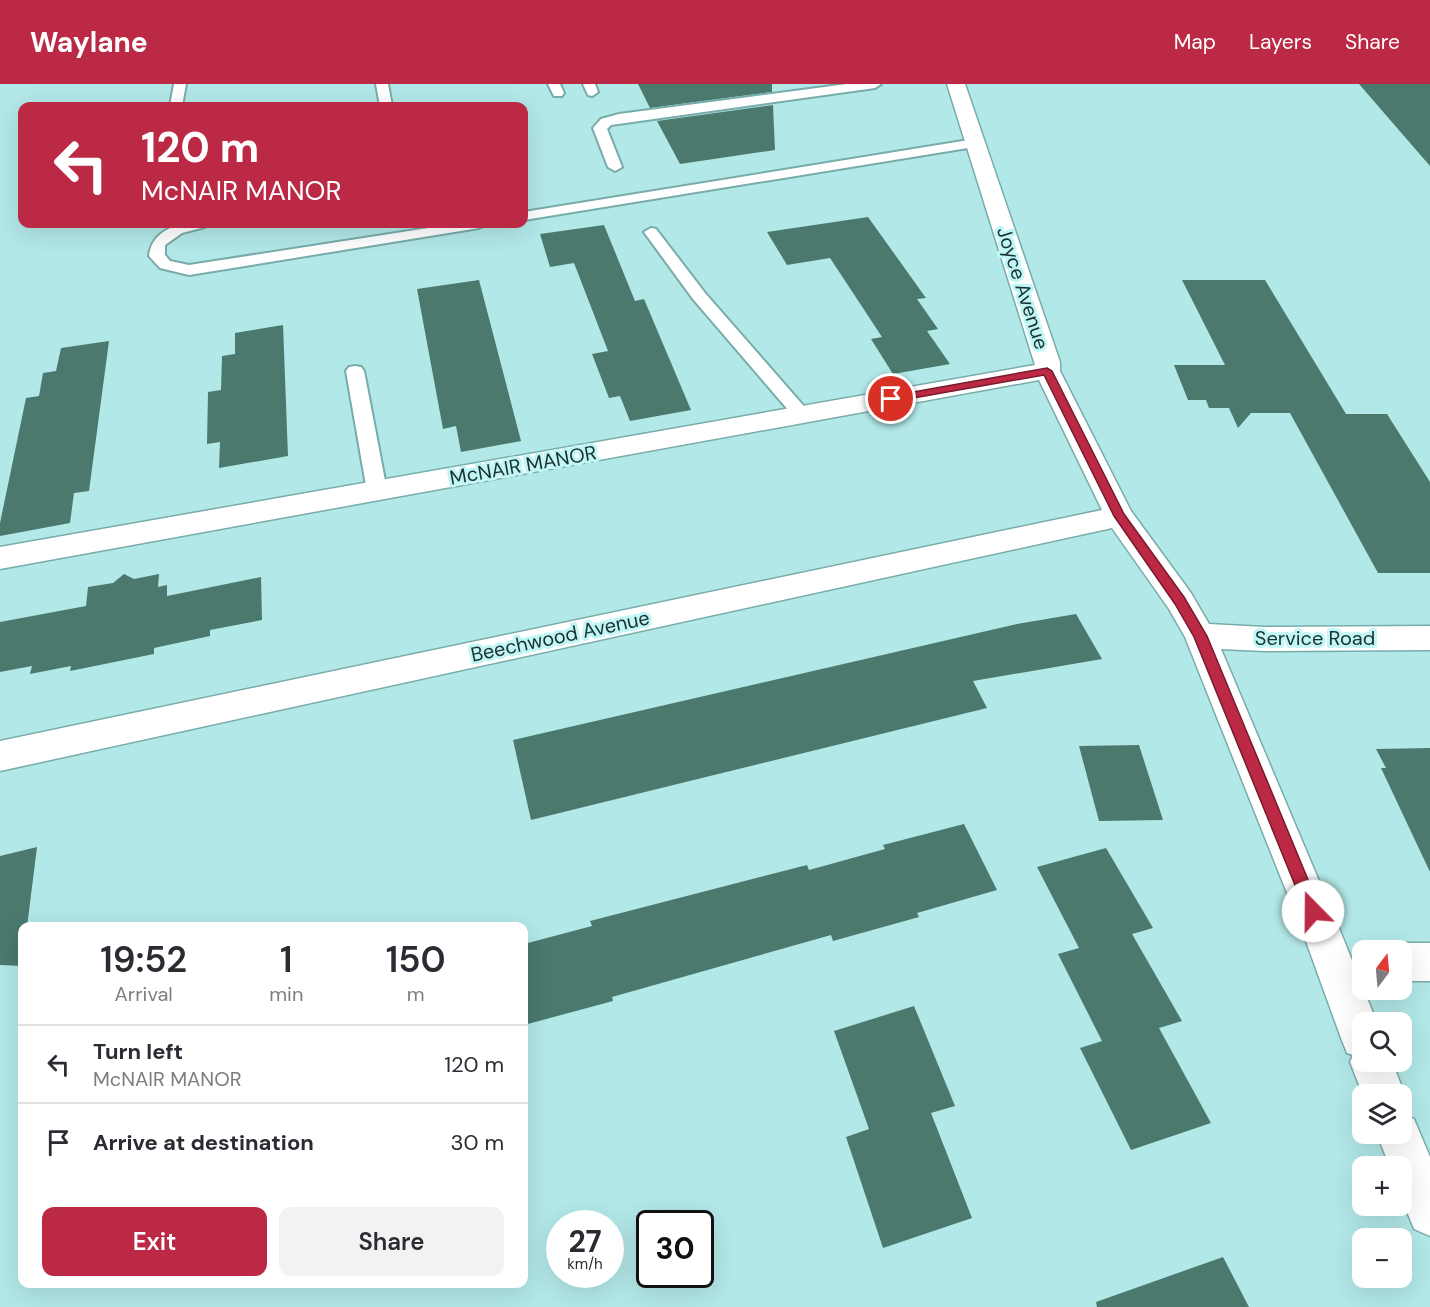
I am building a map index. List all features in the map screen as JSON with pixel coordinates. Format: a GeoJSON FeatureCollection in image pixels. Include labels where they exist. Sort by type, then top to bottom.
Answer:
{"type":"FeatureCollection","features":[{"type":"Feature","properties":{"kind":"street","name":"Joyce Avenue"},"geometry":{"type":"LineString","coordinates":[[956,84],[1048,362],[1047,371],[1119,516],[1180,601],[1200,636],[1348,963],[1357,1012]]}},
{"type":"Feature","properties":{"kind":"street","name":"McNAIR MANOR"},"geometry":{"type":"LineString","coordinates":[[0,558],[1047,371]]}},
{"type":"Feature","properties":{"kind":"street","name":"Beechwood Avenue"},"geometry":{"type":"LineString","coordinates":[[0,756],[1119,516]]}},
{"type":"Feature","properties":{"kind":"street","name":"Service Road"},"geometry":{"type":"LineString","coordinates":[[1200,636],[1264,639],[1430,638]]}},
{"type":"Feature","properties":{"kind":"street"},"geometry":{"type":"LineString","coordinates":[[1412,962],[1430,962]]}},
{"type":"Feature","properties":{"kind":"street"},"geometry":{"type":"LineString","coordinates":[[1403,1144],[1430,1213]]}},
{"type":"Feature","properties":{"kind":"lane"},"geometry":{"type":"LineString","coordinates":[[177,102],[180,84]]}},
{"type":"Feature","properties":{"kind":"lane"},"geometry":{"type":"LineString","coordinates":[[382,84],[385,102]]}},
{"type":"Feature","properties":{"kind":"lane"},"geometry":{"type":"LineString","coordinates":[[615,167],[600,128],[606,122],[875,84]]}},
{"type":"Feature","properties":{"kind":"lane"},"geometry":{"type":"LineString","coordinates":[[528,212],[975,143]]}},
{"type":"Feature","properties":{"kind":"lane"},"geometry":{"type":"LineString","coordinates":[[180,228],[169,233],[158,244],[157,256],[165,265],[189,270],[454,228]]}},
{"type":"Feature","properties":{"kind":"lane"},"geometry":{"type":"LineString","coordinates":[[651,231],[699,296],[802,415]]}},
{"type":"Feature","properties":{"kind":"lane"},"geometry":{"type":"LineString","coordinates":[[355,371],[377,491]]}},
{"type":"Feature","properties":{"kind":"building"},"geometry":{"type":"Polygon","coordinates":[[[638,84],[772,84],[772,92],[650,108],[638,84]]]}},
{"type":"Feature","properties":{"kind":"building"},"geometry":{"type":"Polygon","coordinates":[[[1359,84],[1430,84],[1430,166],[1359,84]]]}},
{"type":"Feature","properties":{"kind":"building"},"geometry":{"type":"Polygon","coordinates":[[[773,105],[775,150],[680,164],[657,121],[773,105]]]}},
{"type":"Feature","properties":{"kind":"building"},"geometry":{"type":"Polygon","coordinates":[[[868,217],[926,298],[917,299],[938,329],[927,331],[950,364],[893,374],[871,339],[882,337],[830,258],[787,265],[767,232],[868,217]]]}},
{"type":"Feature","properties":{"kind":"building"},"geometry":{"type":"Polygon","coordinates":[[[604,225],[635,301],[644,299],[691,410],[630,421],[620,396],[609,398],[592,354],[608,351],[574,263],[550,267],[540,234],[604,225]]]}},
{"type":"Feature","properties":{"kind":"building"},"geometry":{"type":"Polygon","coordinates":[[[479,280],[521,441],[461,452],[456,426],[443,429],[417,289],[479,280]]]}},
{"type":"Feature","properties":{"kind":"building"},"geometry":{"type":"Polygon","coordinates":[[[1182,280],[1265,280],[1346,414],[1387,414],[1430,482],[1430,573],[1378,573],[1290,413],[1251,413],[1238,428],[1229,408],[1209,408],[1206,400],[1188,400],[1174,365],[1225,365],[1182,280]]]}},
{"type":"Feature","properties":{"kind":"building"},"geometry":{"type":"Polygon","coordinates":[[[283,325],[288,456],[219,468],[220,442],[207,444],[208,392],[221,390],[222,356],[235,354],[235,333],[283,325]]]}},
{"type":"Feature","properties":{"kind":"building"},"geometry":{"type":"Polygon","coordinates":[[[109,341],[89,491],[74,493],[70,523],[0,536],[0,523],[26,398],[39,396],[43,373],[56,371],[61,348],[109,341]]]}},
{"type":"Feature","properties":{"kind":"building"},"geometry":{"type":"Polygon","coordinates":[[[124,574],[134,579],[159,574],[158,587],[167,585],[167,596],[261,577],[262,620],[210,630],[210,636],[154,648],[154,654],[70,671],[71,666],[30,674],[32,666],[0,672],[0,622],[86,606],[88,587],[113,583],[124,574]]]}},
{"type":"Feature","properties":{"kind":"building"},"geometry":{"type":"Polygon","coordinates":[[[1076,614],[1102,659],[973,681],[987,708],[531,820],[513,740],[1017,624],[1076,614]]]}},
{"type":"Feature","properties":{"kind":"building"},"geometry":{"type":"Polygon","coordinates":[[[1139,745],[1163,820],[1099,821],[1079,746],[1139,745]]]}},
{"type":"Feature","properties":{"kind":"building"},"geometry":{"type":"Polygon","coordinates":[[[1430,748],[1430,872],[1381,768],[1386,768],[1376,749],[1430,748]]]}},
{"type":"Feature","properties":{"kind":"building"},"geometry":{"type":"Polygon","coordinates":[[[964,824],[997,890],[917,913],[919,917],[833,941],[831,935],[612,997],[613,1001],[528,1024],[528,943],[592,926],[590,921],[807,865],[809,870],[885,849],[883,845],[964,824]]]}},
{"type":"Feature","properties":{"kind":"building"},"geometry":{"type":"Polygon","coordinates":[[[37,847],[28,922],[18,922],[18,966],[0,965],[0,856],[37,847]]]}},
{"type":"Feature","properties":{"kind":"building"},"geometry":{"type":"Polygon","coordinates":[[[1106,848],[1153,928],[1132,934],[1182,1021],[1159,1028],[1211,1123],[1131,1150],[1080,1048],[1102,1041],[1058,954],[1079,948],[1037,867],[1106,848]]]}},
{"type":"Feature","properties":{"kind":"building"},"geometry":{"type":"Polygon","coordinates":[[[914,1006],[955,1106],[931,1113],[972,1218],[883,1248],[846,1137],[869,1129],[834,1031],[914,1006]]]}},
{"type":"Feature","properties":{"kind":"building"},"geometry":{"type":"Polygon","coordinates":[[[1223,1257],[1249,1307],[1097,1307],[1096,1302],[1223,1257]]]}},
{"type":"Feature","properties":{"kind":"route"},"geometry":{"type":"LineString","coordinates":[[891,399],[1047,371],[1119,516],[1180,601],[1200,636],[1313,911]]}}]}
